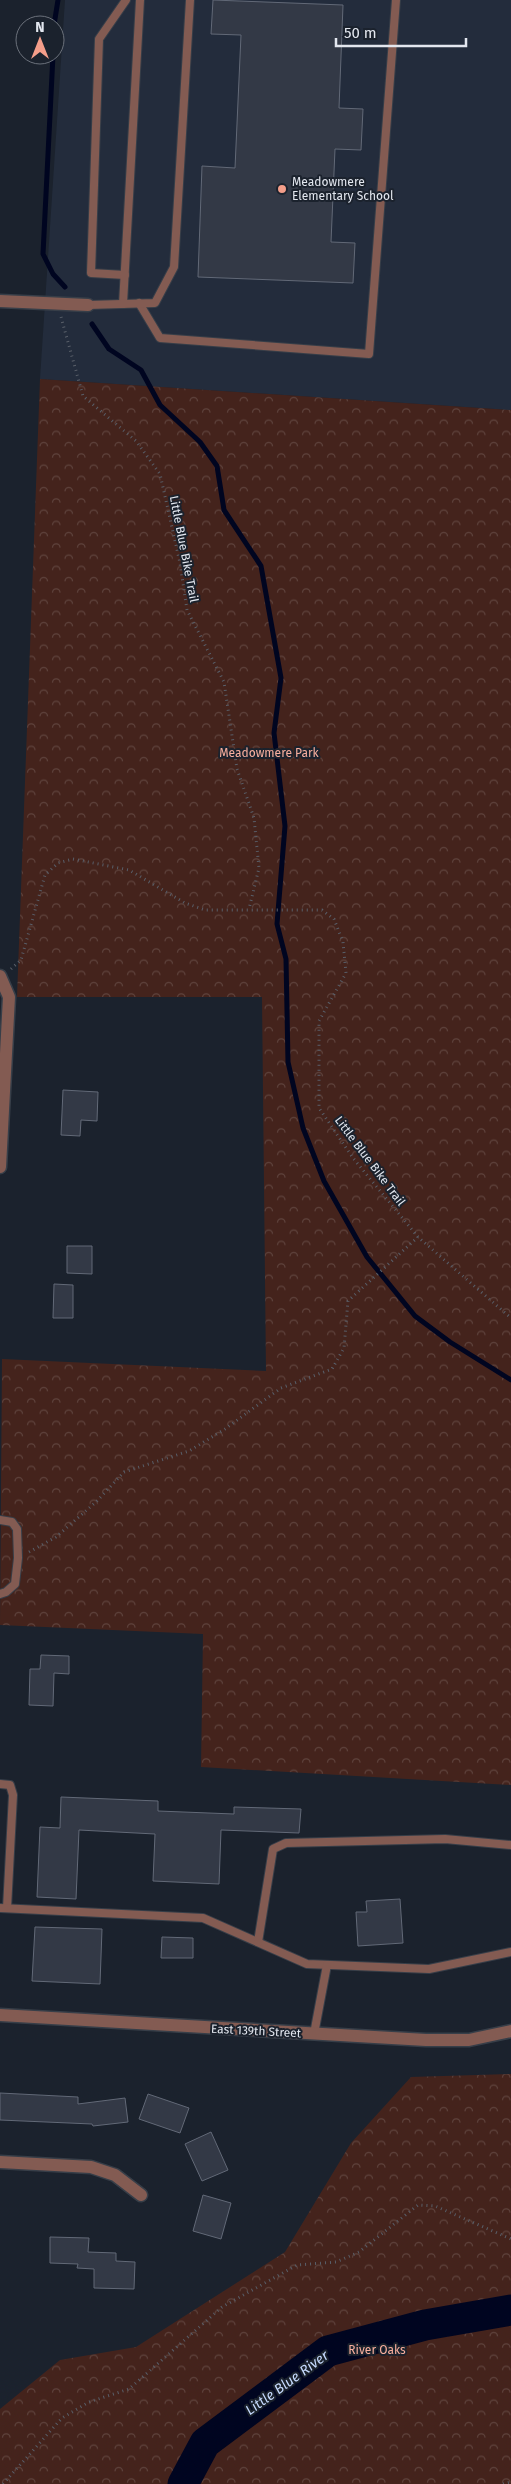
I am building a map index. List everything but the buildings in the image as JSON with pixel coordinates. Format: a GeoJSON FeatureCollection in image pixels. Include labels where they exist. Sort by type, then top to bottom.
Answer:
{"type":"FeatureCollection","features":[{"type":"Feature","properties":{"kind":"street"},"geometry":{"type":"LineString","coordinates":[[0,301],[88,305]]}},
{"type":"Feature","properties":{"kind":"street"},"geometry":{"type":"LineString","coordinates":[[0,1167],[9,997],[1,976]]}},
{"type":"Feature","properties":{"kind":"street","name":"East 139th Street"},"geometry":{"type":"LineString","coordinates":[[0,2015],[426,2040],[468,2040],[511,2031]]}},
{"type":"Feature","properties":{"kind":"street"},"geometry":{"type":"LineString","coordinates":[[0,2162],[91,2167],[115,2174],[141,2195]]}},
{"type":"Feature","properties":{"kind":"lane"},"geometry":{"type":"LineString","coordinates":[[125,275],[91,273],[99,39],[126,0]]}},
{"type":"Feature","properties":{"kind":"lane"},"geometry":{"type":"LineString","coordinates":[[123,304],[140,0]]}},
{"type":"Feature","properties":{"kind":"lane"},"geometry":{"type":"LineString","coordinates":[[88,305],[155,303],[174,267],[190,0]]}},
{"type":"Feature","properties":{"kind":"lane"},"geometry":{"type":"LineString","coordinates":[[139,303],[160,338],[369,354],[396,0]]}},
{"type":"Feature","properties":{"kind":"lane"},"geometry":{"type":"LineString","coordinates":[[0,1520],[12,1522],[17,1529],[18,1558],[15,1584],[6,1592],[0,1594]]}},
{"type":"Feature","properties":{"kind":"lane"},"geometry":{"type":"LineString","coordinates":[[0,1784],[10,1785],[13,1795],[4,1908],[203,1918],[307,1964],[430,1969],[511,1952]]}},
{"type":"Feature","properties":{"kind":"lane"},"geometry":{"type":"LineString","coordinates":[[258,1942],[273,1849],[286,1843],[445,1839],[511,1845]]}},
{"type":"Feature","properties":{"kind":"lane"},"geometry":{"type":"LineString","coordinates":[[314,2034],[327,1965]]}},
{"type":"Feature","properties":{"kind":"path","name":"Little Blue Bike Trail"},"geometry":{"type":"LineString","coordinates":[[57,304],[83,396],[136,440],[160,474],[180,563],[187,610],[224,682],[237,769],[254,818],[259,868],[249,909]]}},
{"type":"Feature","properties":{"kind":"path","name":"Little Blue Bike Trail"},"geometry":{"type":"LineString","coordinates":[[1,976],[21,960],[46,875],[58,863],[73,859],[93,861],[129,870],[185,903],[205,910],[322,910],[334,919],[343,942],[346,973],[319,1020],[319,1108],[353,1158],[418,1237],[511,1318]]}},
{"type":"Feature","properties":{"kind":"path"},"geometry":{"type":"LineString","coordinates":[[18,1558],[56,1537],[96,1502],[124,1472],[189,1451],[225,1429],[281,1388],[332,1369],[344,1348],[348,1301],[418,1237]]}},
{"type":"Feature","properties":{"kind":"path"},"geometry":{"type":"LineString","coordinates":[[3,2484],[62,2418],[90,2402],[129,2389],[222,2307],[296,2265],[336,2262],[359,2252],[418,2205],[435,2206],[511,2239]]}},
{"type":"Feature","properties":{"kind":"path"},"geometry":{"type":"LineString","coordinates":[[503,2484],[511,2482]]}},
{"type":"Feature","properties":{"kind":"shaded area","name":"Meadowmere Elementary School"},"geometry":{"type":"Polygon","coordinates":[[[65,0],[511,0],[511,410],[40,379],[61,65],[65,65],[65,0]]]}},
{"type":"Feature","properties":{"kind":"green space","name":"Meadowmere Park"},"geometry":{"type":"Polygon","coordinates":[[[40,379],[511,410],[511,1785],[201,1767],[203,1634],[0,1625],[2,1359],[266,1371],[262,997],[17,997],[40,379]]]}},
{"type":"Feature","properties":{"kind":"green space","name":"River Oaks"},"geometry":{"type":"Polygon","coordinates":[[[511,2074],[511,2484],[0,2484],[0,2409],[60,2360],[136,2347],[285,2252],[351,2143],[411,2077],[511,2074]]]}},
{"type":"Feature","properties":{"kind":"waterway"},"geometry":{"type":"LineString","coordinates":[[56,15],[58,0]]}},
{"type":"Feature","properties":{"kind":"waterway"},"geometry":{"type":"LineString","coordinates":[[52,65],[43,254],[53,274],[65,287]]}},
{"type":"Feature","properties":{"kind":"waterway"},"geometry":{"type":"LineString","coordinates":[[92,324],[109,349],[141,370],[160,405],[200,442],[217,466],[224,510],[261,566],[281,678],[274,733],[285,826],[277,924],[286,959],[288,1062],[303,1128],[324,1181],[367,1257],[415,1316],[450,1342],[511,1380]]}},
{"type":"Feature","properties":{"kind":"waterway","name":"Little Blue River"},"geometry":{"type":"LineString","coordinates":[[183,2484],[205,2443],[328,2351],[425,2325],[511,2310]]}},
{"type":"Feature","properties":{"kind":"place","name":"Meadowmere Elementary School"},"geometry":{"type":"Point","coordinates":[282,189]}}]}
